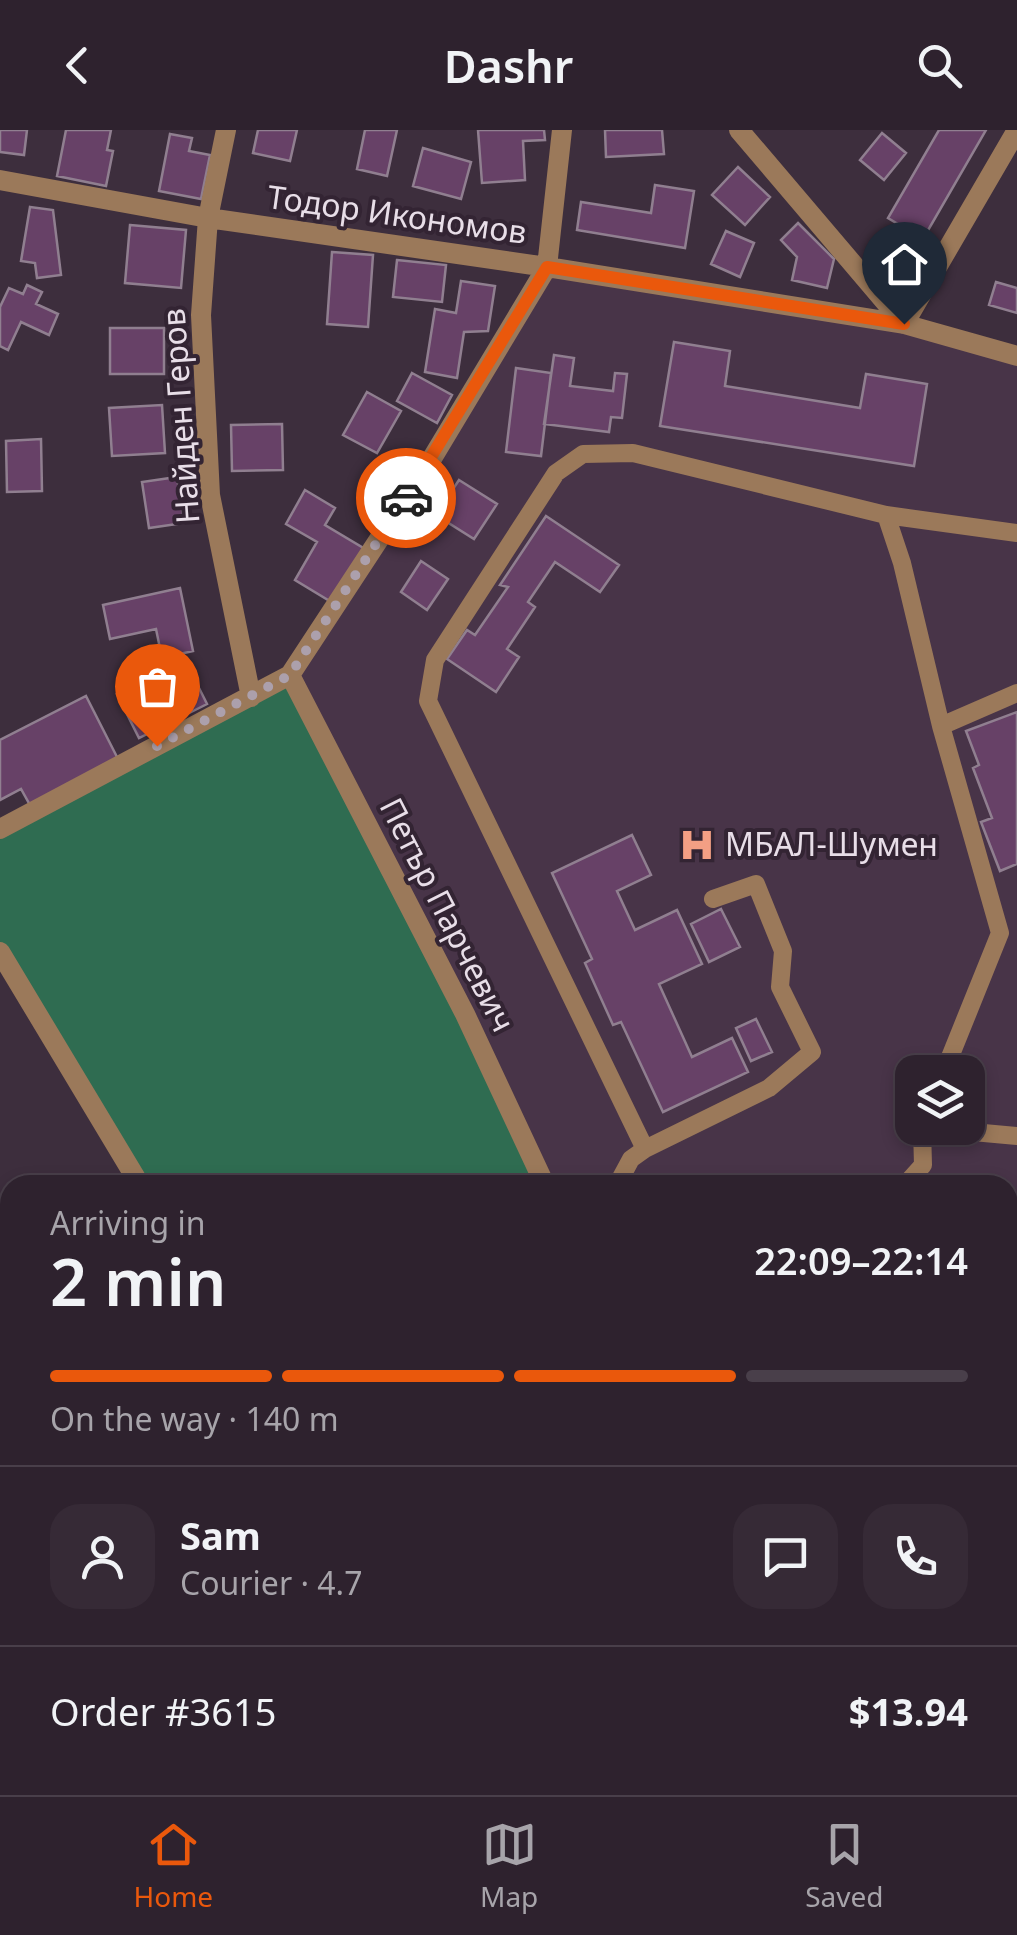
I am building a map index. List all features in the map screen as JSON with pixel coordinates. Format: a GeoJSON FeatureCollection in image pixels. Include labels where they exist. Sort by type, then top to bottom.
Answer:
{"type":"FeatureCollection","features":[{"type":"Feature","properties":{"kind":"street","name":"Найден Геров"},"geometry":{"type":"LineString","coordinates":[[226,130],[208,218],[201,315],[210,495],[251,697]]}},
{"type":"Feature","properties":{"kind":"street"},"geometry":{"type":"LineString","coordinates":[[0,830],[290,675],[432,460],[547,267],[562,130]]}},
{"type":"Feature","properties":{"kind":"street"},"geometry":{"type":"LineString","coordinates":[[739,130],[904,324],[1017,130]]}},
{"type":"Feature","properties":{"kind":"street","name":"Тодор Икономов"},"geometry":{"type":"LineString","coordinates":[[0,180],[208,218],[904,324],[1017,356]]}},
{"type":"Feature","properties":{"kind":"street","name":"Петър Парчевич"},"geometry":{"type":"LineString","coordinates":[[290,675],[466,1014],[539,1175]]}},
{"type":"Feature","properties":{"kind":"street"},"geometry":{"type":"LineString","coordinates":[[0,952],[134,1175]]}},
{"type":"Feature","properties":{"kind":"lane"},"geometry":{"type":"LineString","coordinates":[[645,1148],[428,701],[435,660],[556,473],[583,454],[633,453],[886,515],[1017,533]]}},
{"type":"Feature","properties":{"kind":"lane"},"geometry":{"type":"LineString","coordinates":[[886,515],[902,562],[941,726],[1000,934]]}},
{"type":"Feature","properties":{"kind":"lane"},"geometry":{"type":"LineString","coordinates":[[941,726],[1017,693]]}},
{"type":"Feature","properties":{"kind":"lane"},"geometry":{"type":"LineString","coordinates":[[623,1175],[631,1159],[645,1148],[769,1088],[812,1052],[780,988],[783,952],[756,884],[713,899]]}},
{"type":"Feature","properties":{"kind":"lane"},"geometry":{"type":"LineString","coordinates":[[951,1055],[1000,934],[1017,924]]}},
{"type":"Feature","properties":{"kind":"lane"},"geometry":{"type":"LineString","coordinates":[[985,1133],[1017,1136]]}},
{"type":"Feature","properties":{"kind":"lane"},"geometry":{"type":"LineString","coordinates":[[914,1175],[923,1165],[925,1145]]}},
{"type":"Feature","properties":{"kind":"shaded area","name":"МБАЛ-Шумен"},"geometry":{"type":"Polygon","coordinates":[[[547,267],[904,324],[1017,356],[1017,1175],[540,1175],[290,675],[547,267]]]}},
{"type":"Feature","properties":{"kind":"green space"},"geometry":{"type":"Polygon","coordinates":[[[290,675],[540,1175],[134,1175],[0,952],[0,829],[290,675]]]}},
{"type":"Feature","properties":{"kind":"building"},"geometry":{"type":"Polygon","coordinates":[[[0,130],[27,130],[24,155],[0,152],[0,130]]]}},
{"type":"Feature","properties":{"kind":"building"},"geometry":{"type":"Polygon","coordinates":[[[66,130],[111,130],[107,150],[113,151],[106,186],[57,176],[66,130]]]}},
{"type":"Feature","properties":{"kind":"building"},"geometry":{"type":"Polygon","coordinates":[[[258,130],[297,130],[290,161],[253,153],[258,130]]]}},
{"type":"Feature","properties":{"kind":"building"},"geometry":{"type":"Polygon","coordinates":[[[365,130],[397,130],[387,176],[357,169],[365,130]]]}},
{"type":"Feature","properties":{"kind":"building"},"geometry":{"type":"Polygon","coordinates":[[[478,130],[544,130],[545,140],[523,141],[525,180],[482,183],[478,130]]]}},
{"type":"Feature","properties":{"kind":"building"},"geometry":{"type":"Polygon","coordinates":[[[605,130],[662,130],[664,154],[606,157],[605,130]]]}},
{"type":"Feature","properties":{"kind":"building"},"geometry":{"type":"Polygon","coordinates":[[[939,130],[986,130],[923,239],[888,218],[939,130]]]}},
{"type":"Feature","properties":{"kind":"building"},"geometry":{"type":"Polygon","coordinates":[[[882,133],[906,153],[884,180],[860,160],[882,133]]]}},
{"type":"Feature","properties":{"kind":"building"},"geometry":{"type":"Polygon","coordinates":[[[170,134],[192,138],[189,151],[210,155],[201,199],[159,191],[170,134]]]}},
{"type":"Feature","properties":{"kind":"building"},"geometry":{"type":"Polygon","coordinates":[[[423,148],[471,162],[461,199],[413,186],[423,148]]]}},
{"type":"Feature","properties":{"kind":"building"},"geometry":{"type":"Polygon","coordinates":[[[738,167],[770,197],[745,225],[712,195],[738,167]]]}},
{"type":"Feature","properties":{"kind":"building"},"geometry":{"type":"Polygon","coordinates":[[[655,185],[694,191],[685,248],[577,230],[581,202],[651,213],[655,185]]]}},
{"type":"Feature","properties":{"kind":"building"},"geometry":{"type":"Polygon","coordinates":[[[30,207],[53,210],[61,275],[37,278],[35,263],[21,261],[30,207]]]}},
{"type":"Feature","properties":{"kind":"building"},"geometry":{"type":"Polygon","coordinates":[[[798,223],[834,259],[827,288],[792,280],[797,257],[781,240],[798,223]]]}},
{"type":"Feature","properties":{"kind":"building"},"geometry":{"type":"Polygon","coordinates":[[[130,225],[186,230],[181,288],[125,283],[130,225]]]}},
{"type":"Feature","properties":{"kind":"building"},"geometry":{"type":"Polygon","coordinates":[[[726,231],[754,243],[740,277],[711,264],[726,231]]]}},
{"type":"Feature","properties":{"kind":"building"},"geometry":{"type":"Polygon","coordinates":[[[332,252],[373,255],[368,327],[327,324],[332,252]]]}},
{"type":"Feature","properties":{"kind":"building"},"geometry":{"type":"Polygon","coordinates":[[[397,260],[446,265],[442,302],[393,297],[397,260]]]}},
{"type":"Feature","properties":{"kind":"building"},"geometry":{"type":"Polygon","coordinates":[[[461,281],[495,286],[488,331],[464,332],[457,378],[425,372],[435,309],[456,313],[461,281]]]}},
{"type":"Feature","properties":{"kind":"building"},"geometry":{"type":"Polygon","coordinates":[[[996,282],[1017,288],[1017,313],[989,305],[996,282]]]}},
{"type":"Feature","properties":{"kind":"building"},"geometry":{"type":"Polygon","coordinates":[[[27,285],[42,292],[36,304],[58,314],[49,335],[21,322],[8,350],[0,346],[0,307],[9,288],[23,294],[27,285]]]}},
{"type":"Feature","properties":{"kind":"building"},"geometry":{"type":"Polygon","coordinates":[[[110,328],[164,328],[164,374],[110,374],[110,328]]]}},
{"type":"Feature","properties":{"kind":"building"},"geometry":{"type":"Polygon","coordinates":[[[674,342],[730,351],[725,386],[860,408],[866,374],[927,384],[914,466],[660,426],[674,342]]]}},
{"type":"Feature","properties":{"kind":"building"},"geometry":{"type":"Polygon","coordinates":[[[554,355],[574,358],[570,386],[613,391],[615,373],[627,374],[622,418],[611,417],[609,432],[544,424],[554,355]]]}},
{"type":"Feature","properties":{"kind":"building"},"geometry":{"type":"Polygon","coordinates":[[[516,368],[551,373],[541,456],[506,452],[516,368]]]}},
{"type":"Feature","properties":{"kind":"building"},"geometry":{"type":"Polygon","coordinates":[[[412,373],[452,395],[437,423],[397,401],[412,373]]]}},
{"type":"Feature","properties":{"kind":"building"},"geometry":{"type":"Polygon","coordinates":[[[367,392],[401,411],[377,453],[343,435],[367,392]]]}},
{"type":"Feature","properties":{"kind":"building"},"geometry":{"type":"Polygon","coordinates":[[[162,405],[165,453],[112,456],[109,408],[162,405]]]}},
{"type":"Feature","properties":{"kind":"building"},"geometry":{"type":"Polygon","coordinates":[[[282,424],[283,470],[232,471],[231,425],[282,424]]]}},
{"type":"Feature","properties":{"kind":"building"},"geometry":{"type":"Polygon","coordinates":[[[41,439],[42,491],[7,492],[6,441],[41,439]]]}},
{"type":"Feature","properties":{"kind":"building"},"geometry":{"type":"Polygon","coordinates":[[[390,460],[417,477],[396,511],[369,495],[390,460]]]}},
{"type":"Feature","properties":{"kind":"building"},"geometry":{"type":"Polygon","coordinates":[[[177,477],[184,523],[149,528],[142,482],[177,477]]]}},
{"type":"Feature","properties":{"kind":"building"},"geometry":{"type":"Polygon","coordinates":[[[459,480],[497,504],[474,539],[436,515],[459,480]]]}},
{"type":"Feature","properties":{"kind":"building"},"geometry":{"type":"Polygon","coordinates":[[[305,490],[335,508],[325,525],[365,549],[333,603],[295,580],[317,542],[286,524],[305,490]]]}},
{"type":"Feature","properties":{"kind":"building"},"geometry":{"type":"Polygon","coordinates":[[[546,516],[619,565],[600,592],[555,562],[528,602],[535,607],[507,649],[519,657],[496,692],[447,659],[467,630],[475,635],[508,587],[500,585],[546,516]]]}},
{"type":"Feature","properties":{"kind":"building"},"geometry":{"type":"Polygon","coordinates":[[[421,561],[448,579],[427,610],[401,592],[421,561]]]}},
{"type":"Feature","properties":{"kind":"building"},"geometry":{"type":"Polygon","coordinates":[[[180,588],[193,651],[162,658],[156,629],[110,639],[103,605],[180,588]]]}},
{"type":"Feature","properties":{"kind":"building"},"geometry":{"type":"Polygon","coordinates":[[[185,660],[207,704],[139,738],[117,694],[185,660]]]}},
{"type":"Feature","properties":{"kind":"building"},"geometry":{"type":"Polygon","coordinates":[[[86,696],[118,759],[30,805],[21,789],[0,800],[0,740],[86,696]]]}},
{"type":"Feature","properties":{"kind":"building"},"geometry":{"type":"Polygon","coordinates":[[[1017,712],[1017,864],[1000,871],[981,822],[992,818],[973,768],[979,765],[966,731],[1017,712]]]}},
{"type":"Feature","properties":{"kind":"building"},"geometry":{"type":"Polygon","coordinates":[[[632,835],[651,875],[617,891],[635,930],[677,910],[702,964],[659,984],[692,1057],[732,1038],[748,1072],[663,1112],[621,1022],[613,1025],[585,963],[592,959],[552,873],[632,835]]]}},
{"type":"Feature","properties":{"kind":"building"},"geometry":{"type":"Polygon","coordinates":[[[721,909],[740,947],[709,962],[691,924],[721,909]]]}},
{"type":"Feature","properties":{"kind":"building"},"geometry":{"type":"Polygon","coordinates":[[[756,1019],[772,1052],[751,1061],[736,1028],[756,1019]]]}},
{"type":"Feature","properties":{"kind":"way so far"},"geometry":{"type":"LineString","coordinates":[[157,746],[290,675],[406,498]]}},
{"type":"Feature","properties":{"kind":"place","name":"МБАЛ-Шумен"},"geometry":{"type":"Point","coordinates":[697,845]}},
{"type":"Feature","properties":{"kind":"route"},"geometry":{"type":"LineString","coordinates":[[406,498],[547,267],[904,324]]}}]}
